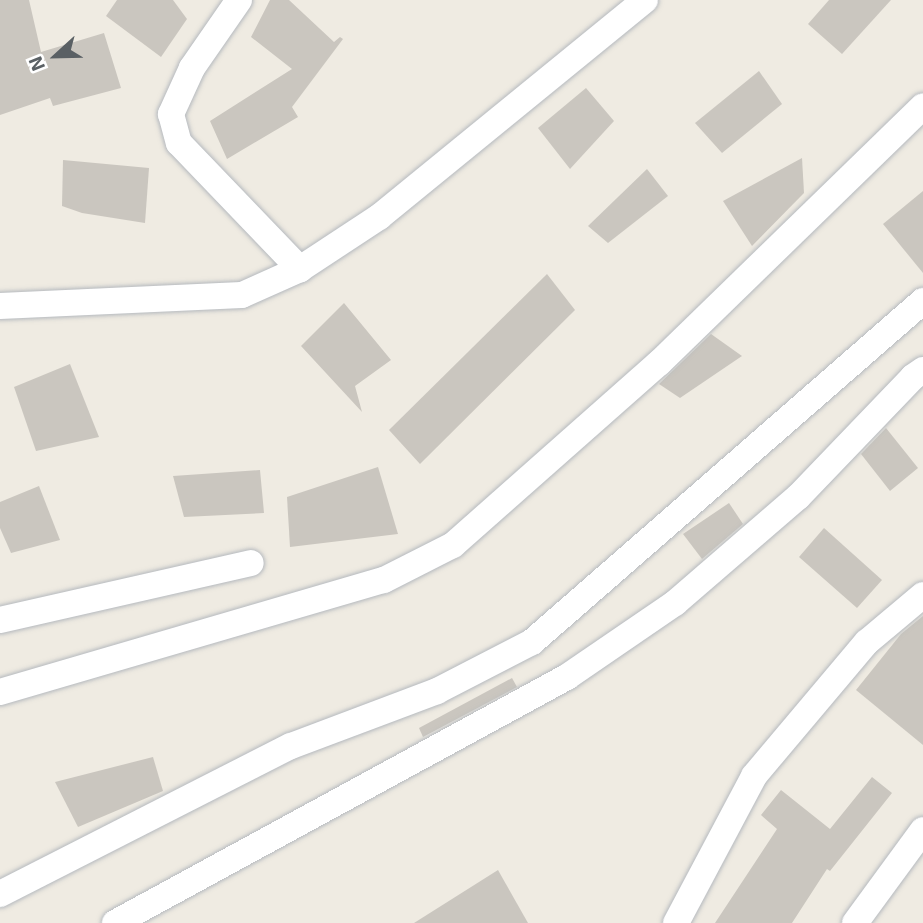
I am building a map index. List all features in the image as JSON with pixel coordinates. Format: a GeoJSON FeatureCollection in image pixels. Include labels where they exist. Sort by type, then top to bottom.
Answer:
{"type":"FeatureCollection","features":[{"type":"Feature","properties":{"kind":"street"},"geometry":{"type":"LineString","coordinates":[[239,0],[192,68],[171,114],[179,143],[300,269]]}},
{"type":"Feature","properties":{"kind":"street"},"geometry":{"type":"LineString","coordinates":[[0,306],[242,295],[300,269],[379,217],[645,0]]}},
{"type":"Feature","properties":{"kind":"street"},"geometry":{"type":"LineString","coordinates":[[0,692],[384,580],[453,545],[659,363],[923,106]]}},
{"type":"Feature","properties":{"kind":"street"},"geometry":{"type":"LineString","coordinates":[[0,894],[290,746],[437,691],[532,642],[923,301]]}},
{"type":"Feature","properties":{"kind":"street"},"geometry":{"type":"LineString","coordinates":[[115,923],[567,677],[674,603],[798,497],[913,377],[923,370]]}},
{"type":"Feature","properties":{"kind":"street"},"geometry":{"type":"LineString","coordinates":[[0,620],[251,563]]}},
{"type":"Feature","properties":{"kind":"street"},"geometry":{"type":"LineString","coordinates":[[676,923],[754,776],[867,642],[923,595]]}},
{"type":"Feature","properties":{"kind":"street"},"geometry":{"type":"LineString","coordinates":[[855,923],[923,830]]}},
{"type":"Feature","properties":{"kind":"building"},"geometry":{"type":"Polygon","coordinates":[[[0,0],[29,0],[41,52],[104,33],[121,88],[53,106],[50,98],[0,115],[0,0]]]}},
{"type":"Feature","properties":{"kind":"building"},"geometry":{"type":"Polygon","coordinates":[[[117,0],[173,0],[187,19],[161,57],[106,16],[117,0]]]}},
{"type":"Feature","properties":{"kind":"building"},"geometry":{"type":"Polygon","coordinates":[[[270,0],[289,0],[334,42],[340,37],[343,39],[292,107],[298,117],[227,159],[210,121],[292,69],[251,37],[270,0]]]}},
{"type":"Feature","properties":{"kind":"building"},"geometry":{"type":"Polygon","coordinates":[[[829,0],[891,0],[842,54],[808,24],[829,0]]]}},
{"type":"Feature","properties":{"kind":"building"},"geometry":{"type":"Polygon","coordinates":[[[759,71],[782,104],[722,153],[695,123],[759,71]]]}},
{"type":"Feature","properties":{"kind":"building"},"geometry":{"type":"Polygon","coordinates":[[[586,88],[614,121],[570,169],[538,128],[586,88]]]}},
{"type":"Feature","properties":{"kind":"building"},"geometry":{"type":"Polygon","coordinates":[[[802,158],[804,193],[752,246],[723,201],[802,158]]]}},
{"type":"Feature","properties":{"kind":"building"},"geometry":{"type":"Polygon","coordinates":[[[63,160],[149,168],[145,223],[82,213],[62,206],[63,160]]]}},
{"type":"Feature","properties":{"kind":"building"},"geometry":{"type":"Polygon","coordinates":[[[647,169],[668,196],[608,243],[588,226],[647,169]]]}},
{"type":"Feature","properties":{"kind":"building"},"geometry":{"type":"Polygon","coordinates":[[[923,191],[923,273],[883,224],[923,191]]]}},
{"type":"Feature","properties":{"kind":"building"},"geometry":{"type":"Polygon","coordinates":[[[547,274],[575,310],[420,464],[389,430],[547,274]]]}},
{"type":"Feature","properties":{"kind":"building"},"geometry":{"type":"Polygon","coordinates":[[[344,303],[391,360],[355,386],[362,412],[301,346],[344,303]]]}},
{"type":"Feature","properties":{"kind":"building"},"geometry":{"type":"Polygon","coordinates":[[[711,334],[742,356],[680,398],[659,384],[711,334]]]}},
{"type":"Feature","properties":{"kind":"building"},"geometry":{"type":"Polygon","coordinates":[[[70,364],[99,437],[36,451],[14,387],[70,364]]]}},
{"type":"Feature","properties":{"kind":"building"},"geometry":{"type":"Polygon","coordinates":[[[886,428],[918,468],[890,491],[861,454],[886,428]]]}},
{"type":"Feature","properties":{"kind":"building"},"geometry":{"type":"Polygon","coordinates":[[[378,467],[398,534],[290,547],[287,497],[378,467]]]}},
{"type":"Feature","properties":{"kind":"building"},"geometry":{"type":"Polygon","coordinates":[[[260,470],[264,513],[184,517],[173,476],[260,470]]]}},
{"type":"Feature","properties":{"kind":"building"},"geometry":{"type":"Polygon","coordinates":[[[39,486],[60,540],[11,553],[0,528],[0,502],[39,486]]]}},
{"type":"Feature","properties":{"kind":"building"},"geometry":{"type":"Polygon","coordinates":[[[729,503],[743,524],[702,559],[683,534],[729,503]]]}},
{"type":"Feature","properties":{"kind":"building"},"geometry":{"type":"Polygon","coordinates":[[[824,528],[882,580],[857,608],[799,557],[824,528]]]}},
{"type":"Feature","properties":{"kind":"building"},"geometry":{"type":"Polygon","coordinates":[[[923,616],[923,745],[856,690],[901,634],[923,616]]]}},
{"type":"Feature","properties":{"kind":"building"},"geometry":{"type":"Polygon","coordinates":[[[512,678],[517,687],[423,737],[419,728],[512,678]]]}},
{"type":"Feature","properties":{"kind":"building"},"geometry":{"type":"Polygon","coordinates":[[[153,757],[163,791],[78,827],[55,782],[153,757]]]}},
{"type":"Feature","properties":{"kind":"building"},"geometry":{"type":"Polygon","coordinates":[[[872,777],[892,793],[830,871],[827,869],[792,923],[715,923],[777,829],[761,815],[781,790],[830,829],[872,777]]]}},
{"type":"Feature","properties":{"kind":"building"},"geometry":{"type":"Polygon","coordinates":[[[498,870],[528,923],[414,923],[498,870]]]}}]}
